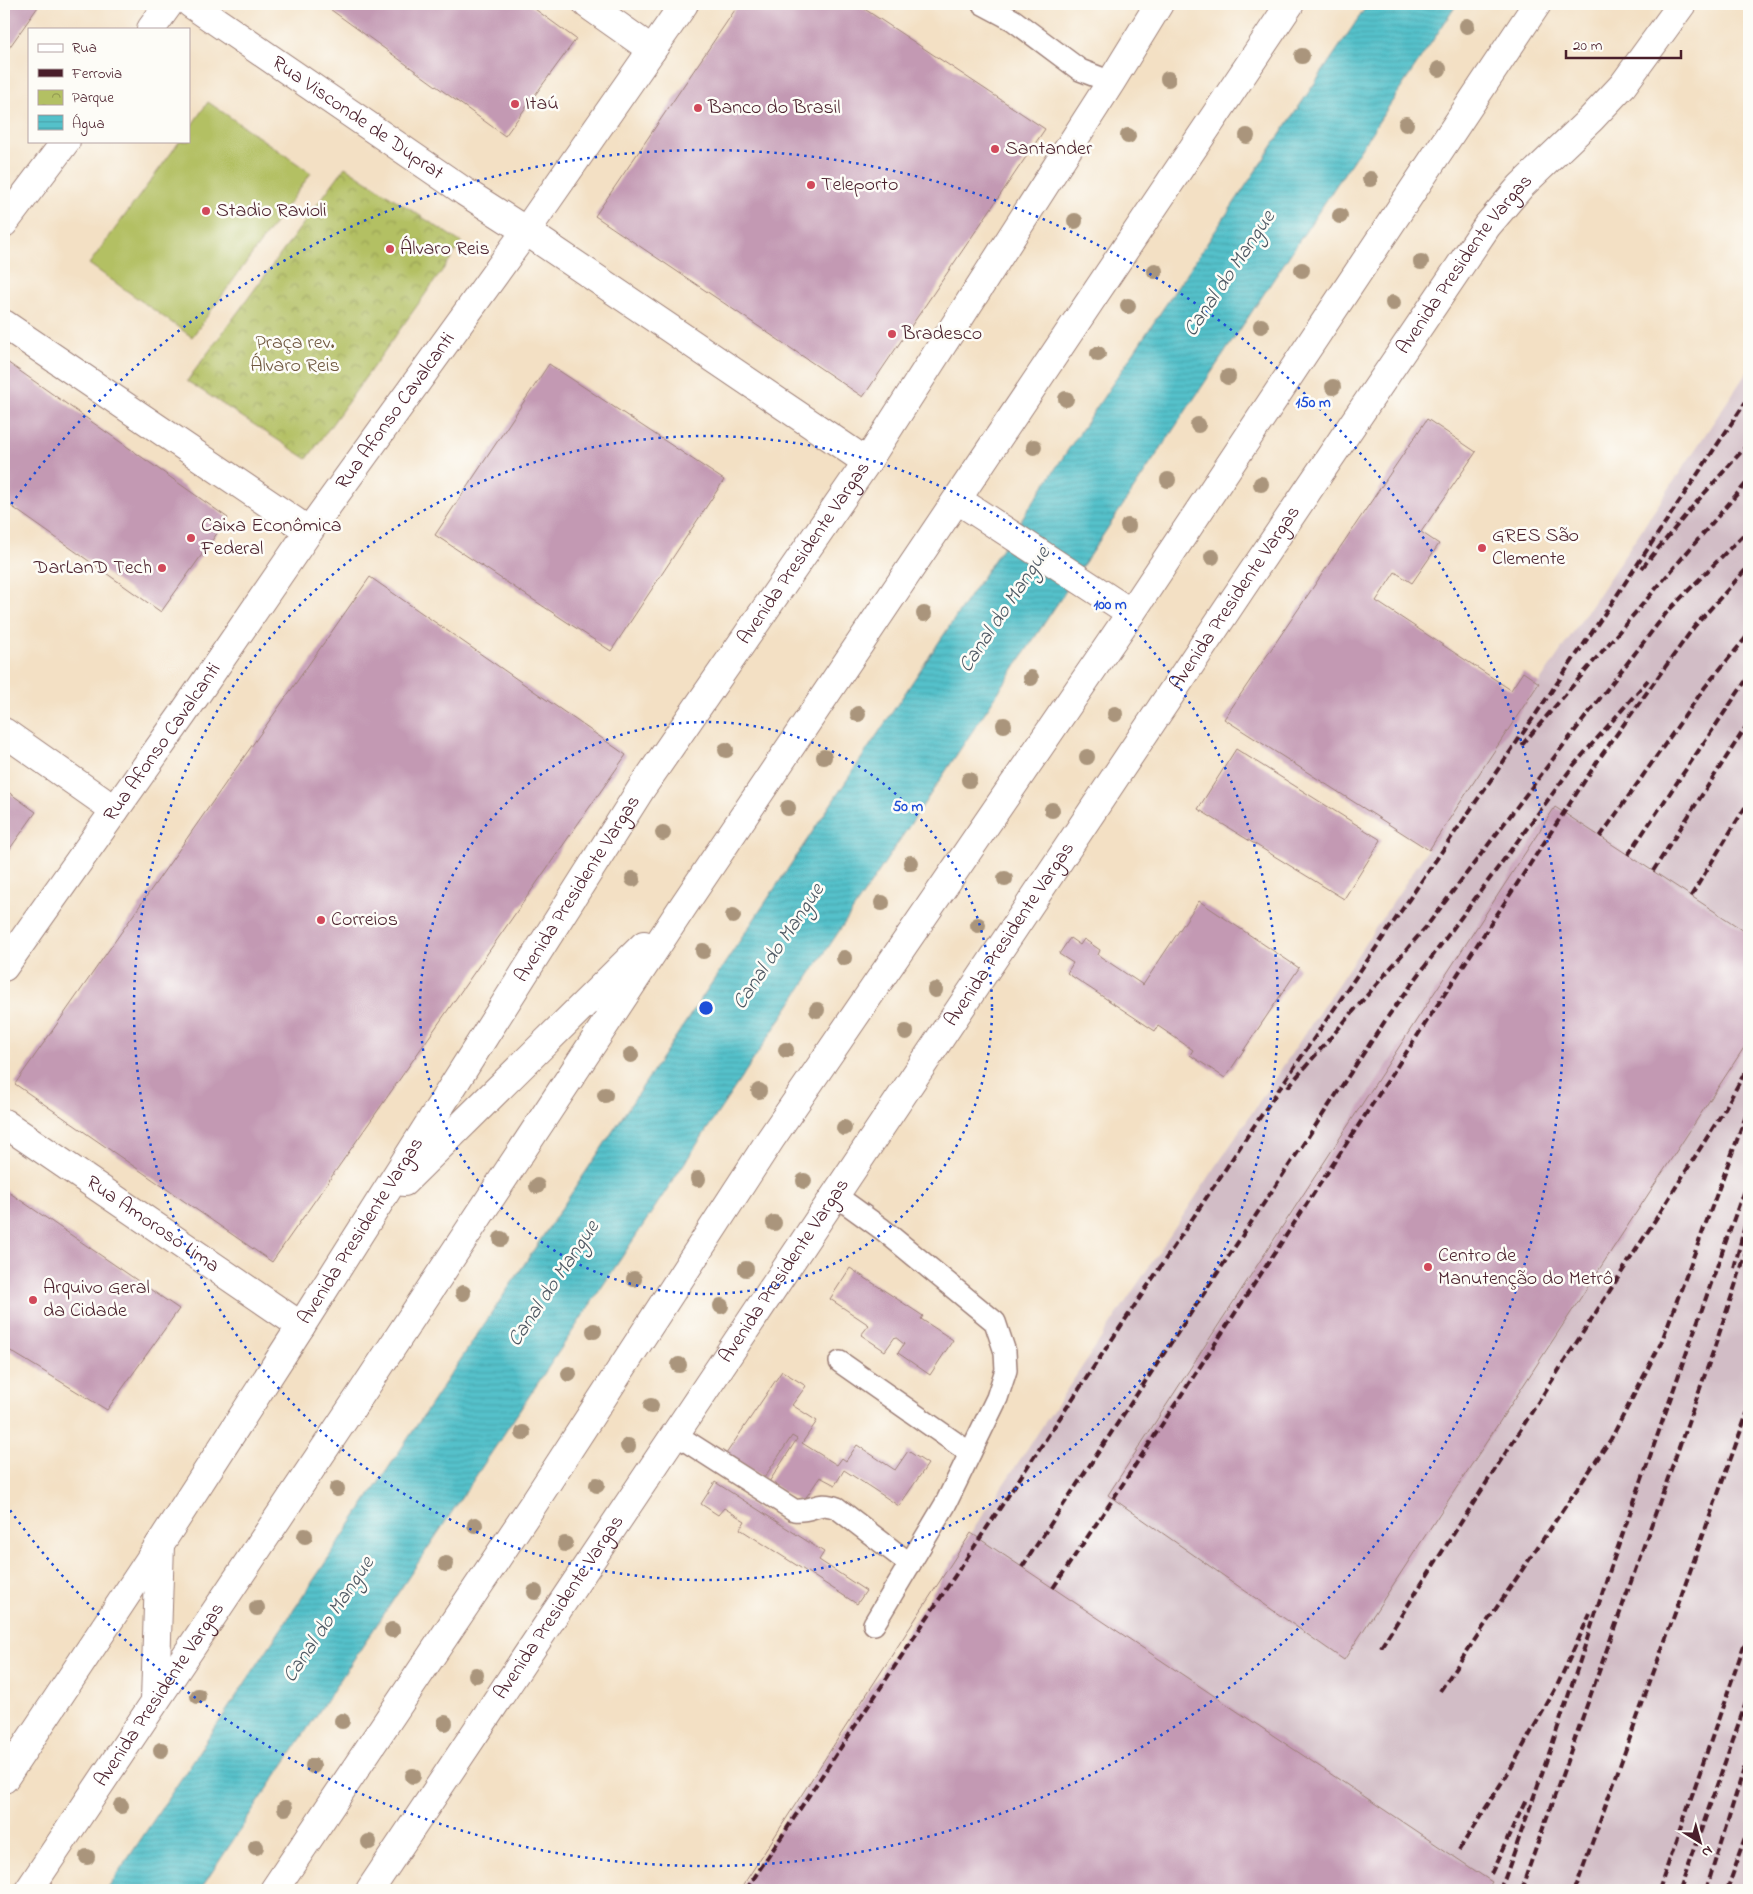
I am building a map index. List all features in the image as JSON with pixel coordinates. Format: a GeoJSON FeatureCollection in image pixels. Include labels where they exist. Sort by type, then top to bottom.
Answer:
{"type":"FeatureCollection","features":[{"type":"Feature","properties":{"kind":"main road"},"geometry":{"type":"LineString","coordinates":[[152,28],[169,4]]}},
{"type":"Feature","properties":{"kind":"main road","name":"Rua Visconde de Duprat"},"geometry":{"type":"LineString","coordinates":[[191,4],[867,462]]}},
{"type":"Feature","properties":{"kind":"main road"},"geometry":{"type":"LineString","coordinates":[[587,4],[652,50]]}},
{"type":"Feature","properties":{"kind":"main road","name":"Rua Afonso Cavalcanti"},"geometry":{"type":"LineString","coordinates":[[4,967],[309,531],[526,231],[684,4]]}},
{"type":"Feature","properties":{"kind":"main road","name":"Avenida Presidente Vargas"},"geometry":{"type":"LineString","coordinates":[[4,1780],[301,1326],[642,789],[867,462],[1159,4]]}},
{"type":"Feature","properties":{"kind":"main road","name":"Avenida Presidente Vargas"},"geometry":{"type":"LineString","coordinates":[[29,1890],[363,1391],[684,905],[1290,4]]}},
{"type":"Feature","properties":{"kind":"main road"},"geometry":{"type":"LineString","coordinates":[[274,1890],[539,1494],[770,1140],[1131,613],[1537,4]]}},
{"type":"Feature","properties":{"kind":"main road","name":"Avenida Presidente Vargas"},"geometry":{"type":"LineString","coordinates":[[370,1890],[1243,586],[1487,226],[1521,186],[1591,119],[1623,85],[1682,4]]}},
{"type":"Feature","properties":{"kind":"main road"},"geometry":{"type":"LineString","coordinates":[[4,223],[65,142]]}},
{"type":"Feature","properties":{"kind":"main road"},"geometry":{"type":"LineString","coordinates":[[4,324],[309,531]]}},
{"type":"Feature","properties":{"kind":"main road"},"geometry":{"type":"LineString","coordinates":[[958,500],[1131,613]]}},
{"type":"Feature","properties":{"kind":"main road"},"geometry":{"type":"LineString","coordinates":[[4,732],[115,810]]}},
{"type":"Feature","properties":{"kind":"main road"},"geometry":{"type":"LineString","coordinates":[[369,1217],[684,905]]}},
{"type":"Feature","properties":{"kind":"main road","name":"Rua Amoroso Lima"},"geometry":{"type":"LineString","coordinates":[[4,1123],[301,1326]]}},
{"type":"Feature","properties":{"kind":"main road"},"geometry":{"type":"LineString","coordinates":[[155,1700],[160,1544]]}},
{"type":"Feature","properties":{"kind":"lane"},"geometry":{"type":"LineString","coordinates":[[983,4],[1012,20],[1080,70],[1111,82]]}},
{"type":"Feature","properties":{"kind":"lane"},"geometry":{"type":"LineString","coordinates":[[835,1196],[882,1229],[995,1322],[1005,1352],[1006,1370],[997,1398],[944,1505],[874,1624]]}},
{"type":"Feature","properties":{"kind":"lane"},"geometry":{"type":"LineString","coordinates":[[840,1362],[970,1453]]}},
{"type":"Feature","properties":{"kind":"lane"},"geometry":{"type":"LineString","coordinates":[[675,1434],[794,1510],[804,1511],[819,1504],[827,1504],[837,1508],[910,1564]]}},
{"type":"Feature","properties":{"kind":"shaded area"},"geometry":{"type":"Polygon","coordinates":[[[1749,369],[1749,1890],[740,1890],[971,1533],[1749,369]]]}},
{"type":"Feature","properties":{"kind":"green space","name":"Stadio Ravioli"},"geometry":{"type":"Polygon","coordinates":[[[208,102],[311,173],[192,337],[89,264],[179,142],[190,142],[190,128],[208,102]]]}},
{"type":"Feature","properties":{"kind":"green space","name":"Praça rev. Álvaro Reis"},"geometry":{"type":"Polygon","coordinates":[[[345,167],[462,243],[307,459],[187,381],[345,167]]]}},
{"type":"Feature","properties":{"kind":"water","name":"Canal do Mangue"},"geometry":{"type":"Polygon","coordinates":[[[1368,4],[1457,4],[200,1890],[107,1890],[959,612],[1368,4]]]}},
{"type":"Feature","properties":{"kind":"building"},"geometry":{"type":"Polygon","coordinates":[[[4,4],[40,4],[4,55],[4,4]]]}},
{"type":"Feature","properties":{"kind":"building"},"geometry":{"type":"Polygon","coordinates":[[[323,4],[528,4],[576,39],[505,136],[323,4]]]}},
{"type":"Feature","properties":{"kind":"building","name":"Teleporto"},"geometry":{"type":"Polygon","coordinates":[[[739,4],[857,4],[1045,129],[863,397],[595,216],[739,4]]]}},
{"type":"Feature","properties":{"kind":"building"},"geometry":{"type":"Polygon","coordinates":[[[7,362],[228,518],[161,612],[4,501],[4,367],[7,362]]]}},
{"type":"Feature","properties":{"kind":"building"},"geometry":{"type":"Polygon","coordinates":[[[549,364],[724,480],[611,651],[435,535],[549,364]]]}},
{"type":"Feature","properties":{"kind":"building"},"geometry":{"type":"Polygon","coordinates":[[[1427,419],[1476,452],[1421,532],[1439,544],[1412,583],[1395,572],[1376,601],[1511,690],[1523,672],[1539,683],[1429,850],[1224,719],[1427,419]]]}},
{"type":"Feature","properties":{"kind":"building","name":"Correios"},"geometry":{"type":"Polygon","coordinates":[[[370,577],[626,755],[272,1262],[15,1084],[370,577]]]}},
{"type":"Feature","properties":{"kind":"building"},"geometry":{"type":"Polygon","coordinates":[[[1236,749],[1381,840],[1344,899],[1198,809],[1236,749]]]}},
{"type":"Feature","properties":{"kind":"building"},"geometry":{"type":"Polygon","coordinates":[[[4,789],[36,812],[4,857],[4,789]]]}},
{"type":"Feature","properties":{"kind":"building","name":"Centro de Manutenção do Metrô"},"geometry":{"type":"Polygon","coordinates":[[[1555,807],[1749,934],[1749,1040],[1344,1660],[1108,1495],[1555,807]]]}},
{"type":"Feature","properties":{"kind":"building"},"geometry":{"type":"Polygon","coordinates":[[[1199,901],[1299,968],[1225,1078],[1190,1055],[1193,1050],[1158,1026],[1155,1031],[1067,973],[1073,963],[1059,954],[1070,938],[1080,945],[1084,939],[1100,950],[1098,955],[1143,985],[1199,901]]]}},
{"type":"Feature","properties":{"kind":"building"},"geometry":{"type":"Polygon","coordinates":[[[4,1189],[179,1309],[107,1410],[4,1347],[4,1189]]]}},
{"type":"Feature","properties":{"kind":"building"},"geometry":{"type":"Polygon","coordinates":[[[850,1268],[923,1316],[921,1319],[953,1340],[930,1375],[898,1353],[904,1344],[895,1337],[885,1351],[861,1335],[869,1325],[830,1299],[850,1268]]]}},
{"type":"Feature","properties":{"kind":"building"},"geometry":{"type":"Polygon","coordinates":[[[782,1371],[806,1386],[792,1405],[817,1421],[802,1443],[837,1465],[842,1458],[846,1461],[857,1445],[895,1470],[908,1451],[928,1464],[899,1506],[844,1470],[835,1485],[820,1477],[802,1503],[769,1482],[797,1439],[792,1436],[764,1478],[726,1454],[782,1371]]]}},
{"type":"Feature","properties":{"kind":"building"},"geometry":{"type":"Polygon","coordinates":[[[715,1482],[824,1552],[819,1560],[866,1591],[857,1604],[740,1529],[745,1521],[724,1508],[718,1515],[701,1504],[715,1482]]]}},
{"type":"Feature","properties":{"kind":"building"},"geometry":{"type":"Polygon","coordinates":[[[971,1533],[1492,1882],[1487,1890],[740,1890],[971,1533]]]}},
{"type":"Feature","properties":{"kind":"railway"},"geometry":{"type":"LineString","coordinates":[[746,1890],[1254,1126],[1603,616],[1749,397]]}},
{"type":"Feature","properties":{"kind":"railway"},"geometry":{"type":"LineString","coordinates":[[1642,568],[1749,443]]}},
{"type":"Feature","properties":{"kind":"railway"},"geometry":{"type":"LineString","coordinates":[[1522,745],[1749,480]]}},
{"type":"Feature","properties":{"kind":"railway"},"geometry":{"type":"LineString","coordinates":[[1288,1087],[1426,927],[1667,612],[1749,529]]}},
{"type":"Feature","properties":{"kind":"railway"},"geometry":{"type":"LineString","coordinates":[[1053,1588],[1601,756],[1694,627],[1749,566]]}},
{"type":"Feature","properties":{"kind":"railway"},"geometry":{"type":"LineString","coordinates":[[1600,837],[1705,687],[1749,634]]}},
{"type":"Feature","properties":{"kind":"railway"},"geometry":{"type":"LineString","coordinates":[[1628,855],[1749,676]]}},
{"type":"Feature","properties":{"kind":"railway"},"geometry":{"type":"LineString","coordinates":[[1022,1567],[1389,1015],[1573,766],[1648,680]]}},
{"type":"Feature","properties":{"kind":"railway"},"geometry":{"type":"LineString","coordinates":[[1653,871],[1749,722]]}},
{"type":"Feature","properties":{"kind":"railway"},"geometry":{"type":"LineString","coordinates":[[1691,896],[1749,801]]}},
{"type":"Feature","properties":{"kind":"railway"},"geometry":{"type":"LineString","coordinates":[[1381,1647],[1659,1214],[1723,1112],[1749,1065]]}},
{"type":"Feature","properties":{"kind":"railway"},"geometry":{"type":"LineString","coordinates":[[1440,1691],[1611,1439],[1661,1343],[1749,1108]]}},
{"type":"Feature","properties":{"kind":"railway"},"geometry":{"type":"LineString","coordinates":[[1499,1890],[1505,1878],[1552,1745],[1612,1564],[1749,1176]]}},
{"type":"Feature","properties":{"kind":"railway"},"geometry":{"type":"LineString","coordinates":[[1734,1268],[1749,1210]]}},
{"type":"Feature","properties":{"kind":"railway"},"geometry":{"type":"LineString","coordinates":[[1521,1890],[1713,1352],[1749,1244]]}},
{"type":"Feature","properties":{"kind":"railway"},"geometry":{"type":"LineString","coordinates":[[1575,1890],[1749,1408]]}},
{"type":"Feature","properties":{"kind":"railway"},"geometry":{"type":"LineString","coordinates":[[1459,1850],[1511,1768],[1557,1686],[1590,1614]]}},
{"type":"Feature","properties":{"kind":"railway"},"geometry":{"type":"LineString","coordinates":[[1659,1890],[1749,1631]]}},
{"type":"Feature","properties":{"kind":"railway"},"geometry":{"type":"LineString","coordinates":[[1680,1890],[1749,1694]]}},
{"type":"Feature","properties":{"kind":"railway"},"geometry":{"type":"LineString","coordinates":[[1706,1890],[1749,1753]]}},
{"type":"Feature","properties":{"kind":"railway"},"geometry":{"type":"LineString","coordinates":[[1491,1874],[1526,1800]]}},
{"type":"Feature","properties":{"kind":"railway"},"geometry":{"type":"LineString","coordinates":[[1727,1890],[1749,1829]]}},
{"type":"Feature","properties":{"kind":"place","name":"Itaú"},"geometry":{"type":"Point","coordinates":[515,104]}},
{"type":"Feature","properties":{"kind":"place","name":"Banco do Brasil"},"geometry":{"type":"Point","coordinates":[698,108]}},
{"type":"Feature","properties":{"kind":"place","name":"Santander"},"geometry":{"type":"Point","coordinates":[995,149]}},
{"type":"Feature","properties":{"kind":"place","name":"Teleporto"},"geometry":{"type":"Point","coordinates":[811,185]}},
{"type":"Feature","properties":{"kind":"place","name":"Stadio Ravioli"},"geometry":{"type":"Point","coordinates":[206,211]}},
{"type":"Feature","properties":{"kind":"place","name":"Álvaro Reis"},"geometry":{"type":"Point","coordinates":[390,249]}},
{"type":"Feature","properties":{"kind":"place","name":"Bradesco"},"geometry":{"type":"Point","coordinates":[892,334]}},
{"type":"Feature","properties":{"kind":"place","name":"Caixa Econômica Federal"},"geometry":{"type":"Point","coordinates":[191,538]}},
{"type":"Feature","properties":{"kind":"place","name":"GRES São Clemente"},"geometry":{"type":"Point","coordinates":[1482,548]}},
{"type":"Feature","properties":{"kind":"place","name":"DarLanD Tech"},"geometry":{"type":"Point","coordinates":[162,568]}},
{"type":"Feature","properties":{"kind":"place","name":"Correios"},"geometry":{"type":"Point","coordinates":[321,920]}},
{"type":"Feature","properties":{"kind":"place","name":"Centro de Manutenção do Metrô"},"geometry":{"type":"Point","coordinates":[1428,1267]}},
{"type":"Feature","properties":{"kind":"place","name":"Arquivo Geral da Cidade"},"geometry":{"type":"Point","coordinates":[33,1300]}}]}
